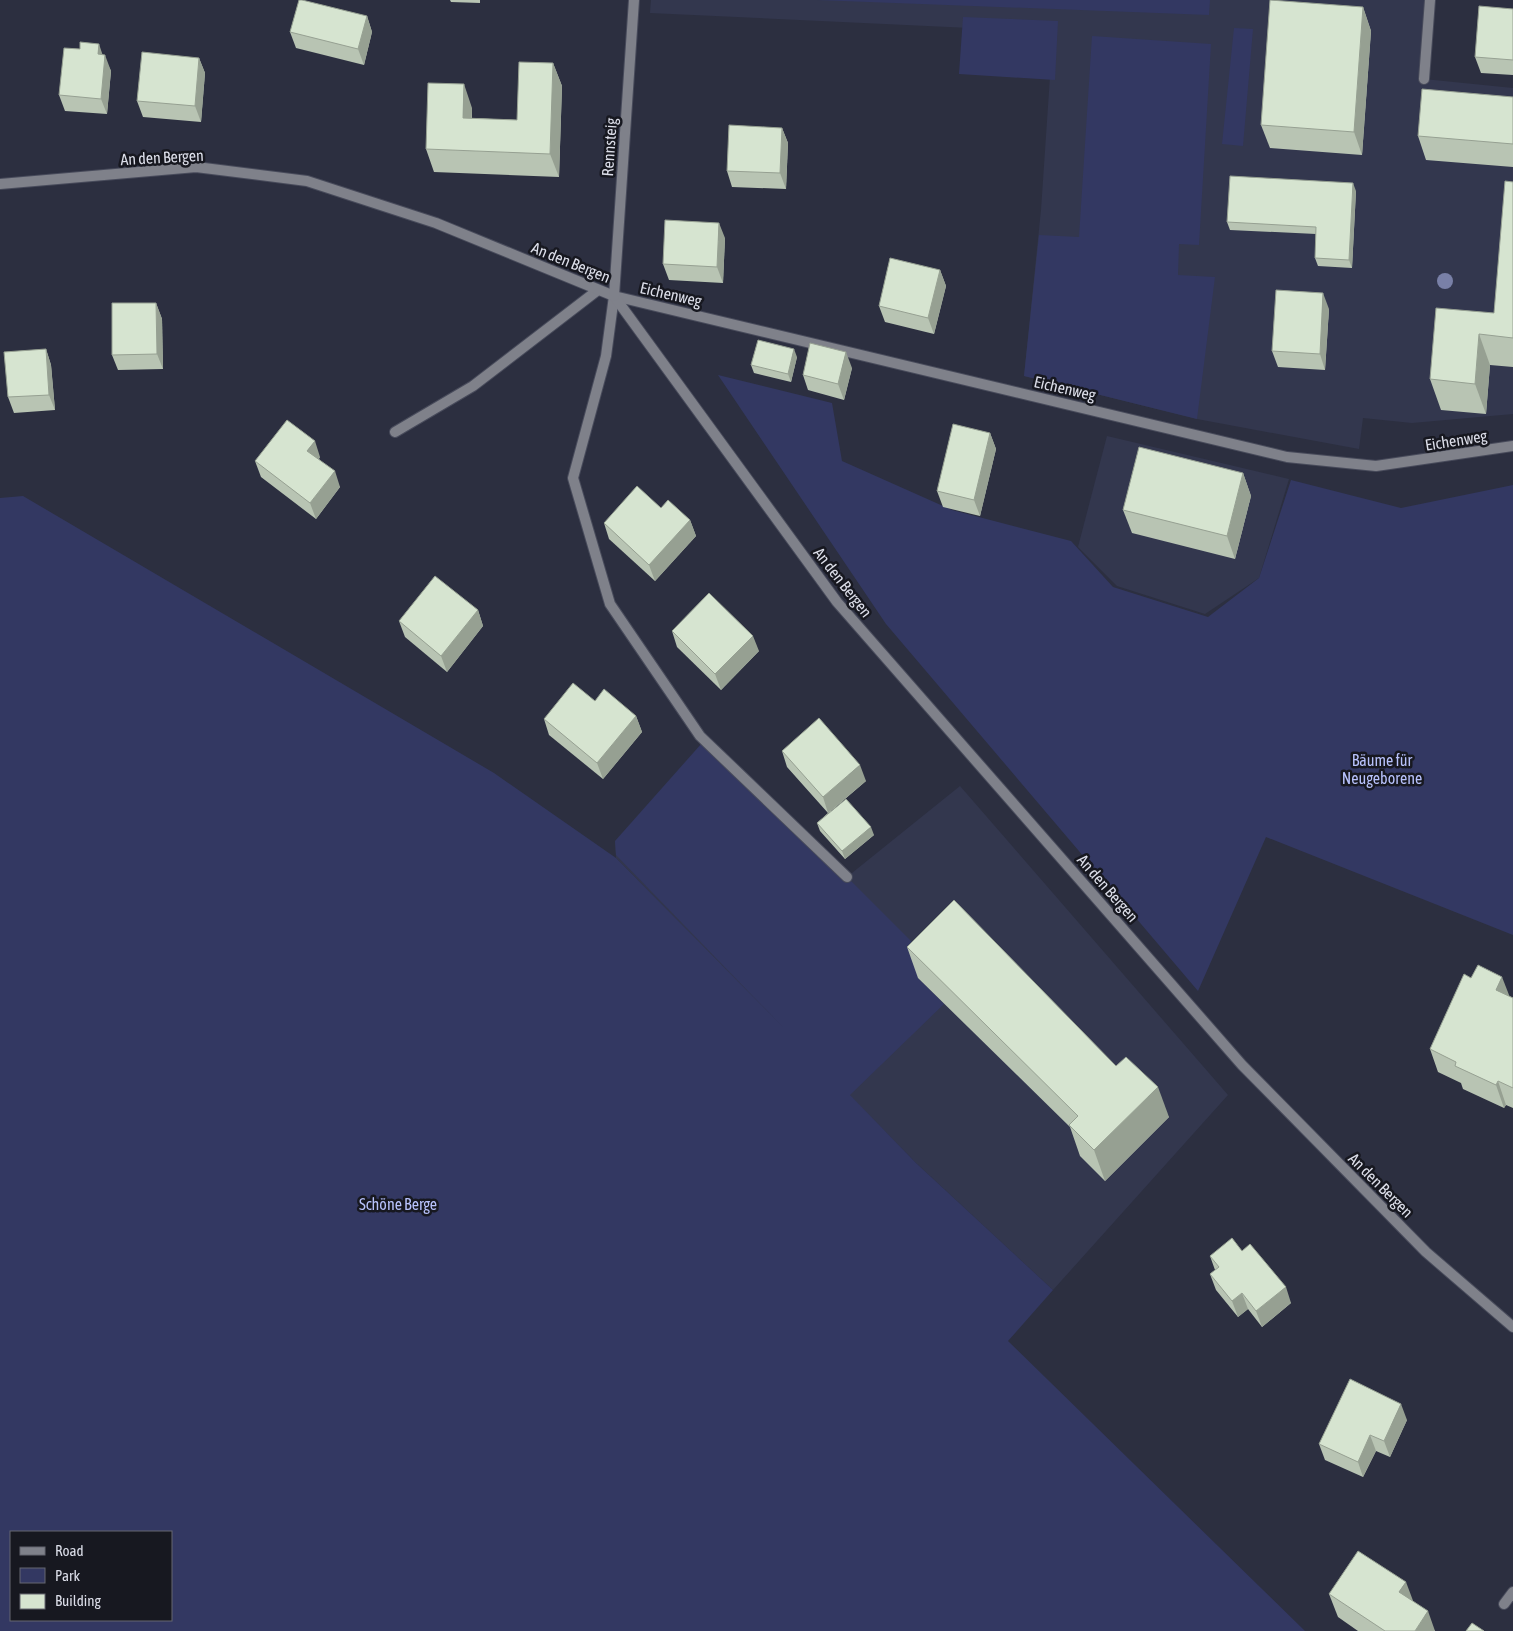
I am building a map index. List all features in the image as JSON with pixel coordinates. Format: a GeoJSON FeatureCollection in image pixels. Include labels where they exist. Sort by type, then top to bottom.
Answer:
{"type":"FeatureCollection","features":[{"type":"Feature","properties":{"kind":"street","name":"Rennsteig"},"geometry":{"type":"LineString","coordinates":[[634,0],[614,296],[606,356],[574,478],[610,604],[700,736],[847,877]]}},
{"type":"Feature","properties":{"kind":"street"},"geometry":{"type":"LineString","coordinates":[[1424,80],[1430,0]]}},
{"type":"Feature","properties":{"kind":"street","name":"An den Bergen"},"geometry":{"type":"LineString","coordinates":[[0,184],[196,167],[307,181],[436,223],[614,296],[844,610],[1242,1065],[1426,1252],[1513,1327]]}},
{"type":"Feature","properties":{"kind":"street"},"geometry":{"type":"LineString","coordinates":[[395,432],[472,386],[598,290]]}},
{"type":"Feature","properties":{"kind":"street","name":"Eichenweg"},"geometry":{"type":"LineString","coordinates":[[614,296],[1287,457],[1376,466],[1513,446]]}},
{"type":"Feature","properties":{"kind":"street"},"geometry":{"type":"LineString","coordinates":[[1504,1604],[1513,1592]]}},
{"type":"Feature","properties":{"kind":"shaded area"},"geometry":{"type":"Polygon","coordinates":[[[651,0],[1428,0],[1424,79],[1513,88],[1513,414],[1412,423],[1363,418],[1359,449],[1197,419],[1024,376],[1041,210],[1053,32],[650,13],[651,0]]]}},
{"type":"Feature","properties":{"kind":"shaded area"},"geometry":{"type":"Polygon","coordinates":[[[1107,436],[1289,479],[1259,578],[1205,614],[1117,586],[1078,547],[1107,436]]]}},
{"type":"Feature","properties":{"kind":"shaded area"},"geometry":{"type":"Polygon","coordinates":[[[960,786],[1228,1095],[1053,1290],[916,1163],[616,858],[615,841],[847,877],[960,786]]]}},
{"type":"Feature","properties":{"kind":"green space"},"geometry":{"type":"Polygon","coordinates":[[[817,0],[1210,0],[1209,15],[817,0]]]}},
{"type":"Feature","properties":{"kind":"green space"},"geometry":{"type":"Polygon","coordinates":[[[963,17],[1058,21],[1055,80],[959,74],[963,17]]]}},
{"type":"Feature","properties":{"kind":"green space"},"geometry":{"type":"Polygon","coordinates":[[[1234,28],[1253,29],[1243,146],[1222,144],[1234,28]]]}},
{"type":"Feature","properties":{"kind":"green space"},"geometry":{"type":"Polygon","coordinates":[[[1092,36],[1211,44],[1199,245],[1179,244],[1178,275],[1215,277],[1197,419],[1024,376],[1039,235],[1079,237],[1092,36]]]}},
{"type":"Feature","properties":{"kind":"green space","name":"Bäume für Neugeborene"},"geometry":{"type":"Polygon","coordinates":[[[718,375],[832,403],[842,461],[952,510],[1071,541],[1113,587],[1208,617],[1259,578],[1291,480],[1401,508],[1513,485],[1513,935],[1266,837],[1198,991],[886,624],[718,375]]]}},
{"type":"Feature","properties":{"kind":"green space","name":"Schöne Berge"},"geometry":{"type":"Polygon","coordinates":[[[23,496],[494,773],[616,858],[783,1027],[616,855],[615,841],[702,743],[847,877],[933,963],[918,978],[944,1004],[850,1095],[916,1163],[1053,1290],[1008,1341],[1305,1631],[0,1631],[0,498],[23,496]]]}},
{"type":"Feature","properties":{"kind":"building"},"geometry":{"type":"Polygon","coordinates":[[[299,0],[367,16],[358,49],[290,32],[299,0]]]}},
{"type":"Feature","properties":{"kind":"building"},"geometry":{"type":"Polygon","coordinates":[[[1270,0],[1363,7],[1354,132],[1261,125],[1270,0]]]}},
{"type":"Feature","properties":{"kind":"building"},"geometry":{"type":"Polygon","coordinates":[[[1479,6],[1513,9],[1513,60],[1475,57],[1479,6]]]}},
{"type":"Feature","properties":{"kind":"building"},"geometry":{"type":"Polygon","coordinates":[[[80,42],[99,44],[98,54],[105,55],[101,99],[59,95],[64,48],[80,49],[80,42]]]}},
{"type":"Feature","properties":{"kind":"building"},"geometry":{"type":"Polygon","coordinates":[[[142,52],[199,58],[195,106],[137,101],[142,52]]]}},
{"type":"Feature","properties":{"kind":"building"},"geometry":{"type":"Polygon","coordinates":[[[519,62],[553,63],[550,154],[426,149],[428,83],[464,84],[463,118],[517,120],[519,62]]]}},
{"type":"Feature","properties":{"kind":"building"},"geometry":{"type":"Polygon","coordinates":[[[1422,89],[1513,97],[1513,144],[1418,136],[1422,89]]]}},
{"type":"Feature","properties":{"kind":"building"},"geometry":{"type":"Polygon","coordinates":[[[729,125],[782,128],[780,173],[727,171],[729,125]]]}},
{"type":"Feature","properties":{"kind":"building"},"geometry":{"type":"Polygon","coordinates":[[[1230,176],[1353,183],[1349,260],[1315,258],[1316,227],[1227,222],[1230,176]]]}},
{"type":"Feature","properties":{"kind":"building"},"geometry":{"type":"Polygon","coordinates":[[[1505,181],[1513,182],[1513,338],[1479,334],[1475,384],[1430,379],[1436,308],[1494,313],[1505,181]]]}},
{"type":"Feature","properties":{"kind":"building"},"geometry":{"type":"Polygon","coordinates":[[[665,220],[719,223],[717,267],[663,264],[665,220]]]}},
{"type":"Feature","properties":{"kind":"building"},"geometry":{"type":"Polygon","coordinates":[[[890,258],[940,270],[928,318],[879,306],[890,258]]]}},
{"type":"Feature","properties":{"kind":"building"},"geometry":{"type":"Polygon","coordinates":[[[1276,290],[1323,293],[1320,354],[1272,351],[1276,290]]]}},
{"type":"Feature","properties":{"kind":"building"},"geometry":{"type":"Polygon","coordinates":[[[112,303],[156,303],[157,354],[112,355],[112,303]]]}},
{"type":"Feature","properties":{"kind":"building"},"geometry":{"type":"Polygon","coordinates":[[[758,340],[794,349],[788,374],[751,365],[758,340]]]}},
{"type":"Feature","properties":{"kind":"building"},"geometry":{"type":"Polygon","coordinates":[[[810,343],[846,352],[838,384],[803,375],[810,343]]]}},
{"type":"Feature","properties":{"kind":"building"},"geometry":{"type":"Polygon","coordinates":[[[46,349],[49,395],[8,397],[4,352],[46,349]]]}},
{"type":"Feature","properties":{"kind":"building"},"geometry":{"type":"Polygon","coordinates":[[[287,420],[315,441],[307,451],[335,471],[310,503],[255,461],[287,420]]]}},
{"type":"Feature","properties":{"kind":"building"},"geometry":{"type":"Polygon","coordinates":[[[953,424],[990,433],[974,500],[937,491],[953,424]]]}},
{"type":"Feature","properties":{"kind":"building"},"geometry":{"type":"Polygon","coordinates":[[[1139,447],[1243,473],[1227,536],[1123,510],[1139,447]]]}},
{"type":"Feature","properties":{"kind":"building"},"geometry":{"type":"Polygon","coordinates":[[[637,486],[661,508],[668,500],[690,520],[649,565],[604,523],[637,486]]]}},
{"type":"Feature","properties":{"kind":"building"},"geometry":{"type":"Polygon","coordinates":[[[435,576],[478,610],[441,656],[399,621],[435,576]]]}},
{"type":"Feature","properties":{"kind":"building"},"geometry":{"type":"Polygon","coordinates":[[[709,593],[753,636],[715,674],[672,631],[709,593]]]}},
{"type":"Feature","properties":{"kind":"building"},"geometry":{"type":"Polygon","coordinates":[[[573,683],[595,701],[604,689],[636,716],[597,763],[544,719],[573,683]]]}},
{"type":"Feature","properties":{"kind":"building"},"geometry":{"type":"Polygon","coordinates":[[[819,718],[860,765],[823,797],[782,751],[819,718]]]}},
{"type":"Feature","properties":{"kind":"building"},"geometry":{"type":"Polygon","coordinates":[[[846,799],[871,827],[842,851],[817,823],[846,799]]]}},
{"type":"Feature","properties":{"kind":"building"},"geometry":{"type":"Polygon","coordinates":[[[954,900],[1116,1066],[1126,1057],[1158,1087],[1094,1150],[1069,1125],[1078,1116],[907,947],[954,900]]]}},
{"type":"Feature","properties":{"kind":"building"},"geometry":{"type":"Polygon","coordinates":[[[1478,965],[1502,977],[1496,990],[1513,998],[1513,1088],[1498,1081],[1496,1085],[1455,1066],[1456,1062],[1430,1049],[1464,974],[1471,978],[1478,965]]]}},
{"type":"Feature","properties":{"kind":"building"},"geometry":{"type":"Polygon","coordinates":[[[1232,1238],[1242,1251],[1250,1244],[1286,1287],[1256,1311],[1242,1293],[1232,1301],[1210,1274],[1219,1267],[1210,1256],[1232,1238]]]}},
{"type":"Feature","properties":{"kind":"building"},"geometry":{"type":"Polygon","coordinates":[[[1350,1379],[1401,1404],[1384,1441],[1370,1435],[1358,1462],[1319,1444],[1350,1379]]]}},
{"type":"Feature","properties":{"kind":"building"},"geometry":{"type":"Polygon","coordinates":[[[1358,1551],[1406,1582],[1399,1592],[1428,1611],[1415,1631],[1385,1631],[1329,1594],[1358,1551]]]}},
{"type":"Feature","properties":{"kind":"building"},"geometry":{"type":"Polygon","coordinates":[[[1472,1623],[1484,1631],[1466,1631],[1472,1623]]]}}]}
